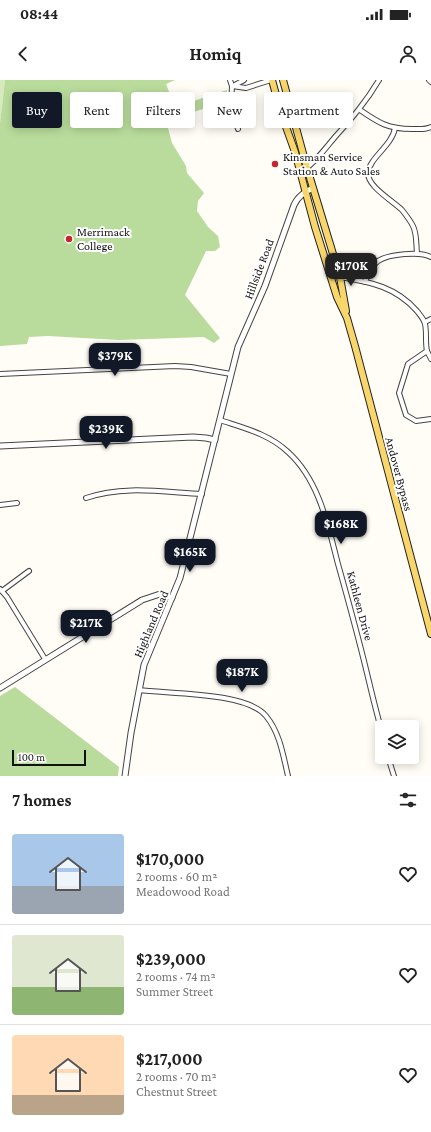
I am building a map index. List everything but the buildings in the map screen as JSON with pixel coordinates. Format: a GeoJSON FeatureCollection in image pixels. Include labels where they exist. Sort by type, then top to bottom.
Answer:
{"type":"FeatureCollection","features":[{"type":"Feature","properties":{"kind":"main road","name":"Andover Bypass"},"geometry":{"type":"LineString","coordinates":[[272,80],[337,297],[347,318]]}},
{"type":"Feature","properties":{"kind":"main road","name":"Andover Bypass"},"geometry":{"type":"LineString","coordinates":[[283,80],[307,168],[340,277],[347,318],[431,634]]}},
{"type":"Feature","properties":{"kind":"street"},"geometry":{"type":"LineString","coordinates":[[230,80],[232,86],[231,107],[238,129]]}},
{"type":"Feature","properties":{"kind":"street"},"geometry":{"type":"LineString","coordinates":[[232,86],[244,80]]}},
{"type":"Feature","properties":{"kind":"street"},"geometry":{"type":"LineString","coordinates":[[232,86],[246,88],[272,80]]}},
{"type":"Feature","properties":{"kind":"street"},"geometry":{"type":"LineString","coordinates":[[300,172],[307,168],[360,110],[379,80]]}},
{"type":"Feature","properties":{"kind":"street"},"geometry":{"type":"LineString","coordinates":[[360,110],[381,124],[395,128],[420,129],[431,127]]}},
{"type":"Feature","properties":{"kind":"street"},"geometry":{"type":"LineString","coordinates":[[395,128],[392,138],[371,164],[368,173],[369,179],[376,188],[404,212],[410,220],[415,232],[417,253]]}},
{"type":"Feature","properties":{"kind":"street","name":"Hillside Road"},"geometry":{"type":"LineString","coordinates":[[233,365],[240,343],[265,286],[294,205],[305,192],[313,188]]}},
{"type":"Feature","properties":{"kind":"street"},"geometry":{"type":"LineString","coordinates":[[364,282],[373,265],[382,259],[417,253],[431,257]]}},
{"type":"Feature","properties":{"kind":"street"},"geometry":{"type":"LineString","coordinates":[[340,277],[375,284],[394,291],[414,307],[425,322],[427,351],[431,359]]}},
{"type":"Feature","properties":{"kind":"street"},"geometry":{"type":"LineString","coordinates":[[425,322],[431,319]]}},
{"type":"Feature","properties":{"kind":"street"},"geometry":{"type":"LineString","coordinates":[[427,351],[408,364],[399,393],[406,414],[416,421],[431,419]]}},
{"type":"Feature","properties":{"kind":"street","name":"Highland Road"},"geometry":{"type":"LineString","coordinates":[[125,776],[138,690],[147,656],[180,578],[233,365]]}},
{"type":"Feature","properties":{"kind":"street"},"geometry":{"type":"LineString","coordinates":[[0,374],[175,366],[191,367],[231,374]]}},
{"type":"Feature","properties":{"kind":"street","name":"Kathleen Drive"},"geometry":{"type":"LineString","coordinates":[[220,420],[252,431],[276,442],[287,450],[311,480],[318,495],[336,555],[379,720]]}},
{"type":"Feature","properties":{"kind":"street"},"geometry":{"type":"LineString","coordinates":[[0,446],[188,437],[215,440]]}},
{"type":"Feature","properties":{"kind":"street"},"geometry":{"type":"LineString","coordinates":[[86,498],[99,494],[126,490],[202,494]]}},
{"type":"Feature","properties":{"kind":"street"},"geometry":{"type":"LineString","coordinates":[[0,505],[17,503]]}},
{"type":"Feature","properties":{"kind":"street"},"geometry":{"type":"LineString","coordinates":[[29,571],[1,590],[45,659]]}},
{"type":"Feature","properties":{"kind":"street"},"geometry":{"type":"LineString","coordinates":[[0,688],[142,600],[157,594],[172,598]]}},
{"type":"Feature","properties":{"kind":"street"},"geometry":{"type":"LineString","coordinates":[[138,690],[233,700],[255,706],[267,716],[278,735],[288,776]]}},
{"type":"Feature","properties":{"kind":"street"},"geometry":{"type":"LineString","coordinates":[[390,764],[394,776]]}},
{"type":"Feature","properties":{"kind":"green space"},"geometry":{"type":"Polygon","coordinates":[[[0,80],[5,80],[0,123],[0,80]]]}},
{"type":"Feature","properties":{"kind":"green space","name":"Merrimack College"},"geometry":{"type":"Polygon","coordinates":[[[5,80],[175,80],[166,84],[169,92],[131,92],[131,128],[168,128],[172,143],[186,166],[187,173],[204,193],[198,201],[197,211],[208,227],[218,236],[220,247],[215,251],[206,251],[185,295],[220,338],[214,343],[204,337],[119,340],[48,336],[29,337],[27,344],[0,346],[0,123],[5,80]]]}},
{"type":"Feature","properties":{"kind":"green space","name":"Merrimack College"},"geometry":{"type":"Polygon","coordinates":[[[203,98],[203,109],[195,112],[195,100],[203,98]]]}},
{"type":"Feature","properties":{"kind":"green space"},"geometry":{"type":"Polygon","coordinates":[[[15,687],[119,767],[118,776],[0,776],[0,696],[15,687]]]}},
{"type":"Feature","properties":{"kind":"place","name":"Kinsman Service Station & Auto Sales"},"geometry":{"type":"Point","coordinates":[275,164]}},
{"type":"Feature","properties":{"kind":"place","name":"Merrimack College"},"geometry":{"type":"Point","coordinates":[69,239]}}]}
